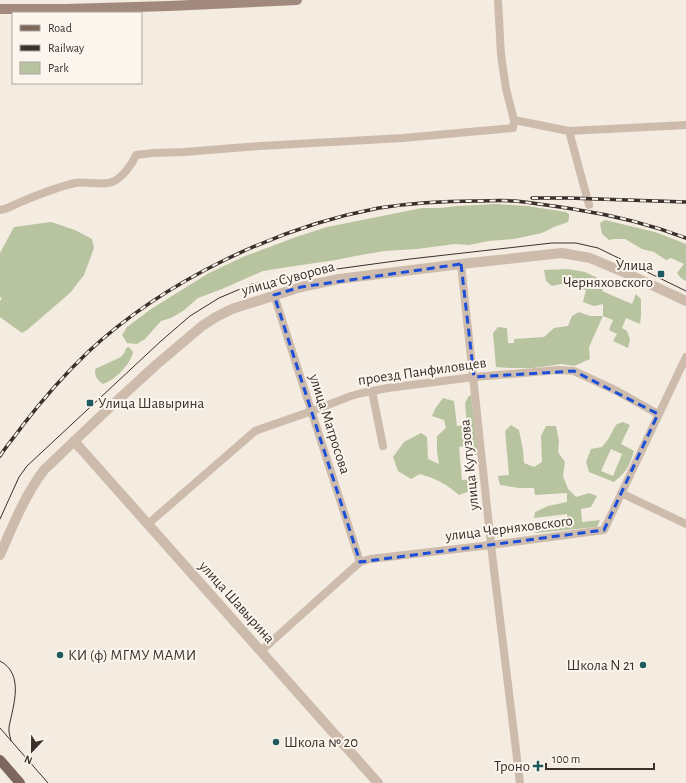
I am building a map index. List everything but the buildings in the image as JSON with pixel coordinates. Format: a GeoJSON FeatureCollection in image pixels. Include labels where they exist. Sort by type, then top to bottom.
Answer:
{"type":"FeatureCollection","features":[{"type":"Feature","properties":{"kind":"main road"},"geometry":{"type":"LineString","coordinates":[[0,9],[73,9],[297,0]]}},
{"type":"Feature","properties":{"kind":"main road"},"geometry":{"type":"LineString","coordinates":[[0,760],[20,783]]}},
{"type":"Feature","properties":{"kind":"street"},"geometry":{"type":"LineString","coordinates":[[0,210],[76,183],[112,182],[124,174],[133,162],[136,155],[403,138],[513,128],[514,120],[506,89],[501,55],[498,0]]}},
{"type":"Feature","properties":{"kind":"street"},"geometry":{"type":"LineString","coordinates":[[514,120],[569,131],[686,125]]}},
{"type":"Feature","properties":{"kind":"street"},"geometry":{"type":"LineString","coordinates":[[569,131],[589,205]]}},
{"type":"Feature","properties":{"kind":"street","name":"улица Суворова"},"geometry":{"type":"LineString","coordinates":[[0,554],[28,493],[44,470],[156,365],[202,326],[232,309],[301,287],[339,279],[562,253],[590,258],[686,301]]}},
{"type":"Feature","properties":{"kind":"street","name":"улица Кутузова"},"geometry":{"type":"LineString","coordinates":[[461,264],[491,545],[520,783]]}},
{"type":"Feature","properties":{"kind":"street","name":"улица Матросова"},"geometry":{"type":"LineString","coordinates":[[274,295],[360,562]]}},
{"type":"Feature","properties":{"kind":"street","name":"улица Черняховского"},"geometry":{"type":"LineString","coordinates":[[260,651],[360,562],[370,558],[491,545],[604,530],[620,493],[686,356]]}},
{"type":"Feature","properties":{"kind":"street","name":"проезд Панфиловцев"},"geometry":{"type":"LineString","coordinates":[[148,524],[255,431],[351,396],[372,391],[474,377],[558,370],[574,371],[617,391],[658,414]]}},
{"type":"Feature","properties":{"kind":"street"},"geometry":{"type":"LineString","coordinates":[[372,391],[383,446]]}},
{"type":"Feature","properties":{"kind":"street","name":"улица Шавырина"},"geometry":{"type":"LineString","coordinates":[[74,441],[378,783]]}},
{"type":"Feature","properties":{"kind":"street"},"geometry":{"type":"LineString","coordinates":[[620,493],[686,524]]}},
{"type":"Feature","properties":{"kind":"highlighted area"},"geometry":{"type":"Polygon","coordinates":[[[461,264],[474,377],[574,371],[658,414],[604,530],[360,562],[274,295],[301,287],[461,264]]]}},
{"type":"Feature","properties":{"kind":"green space"},"geometry":{"type":"Polygon","coordinates":[[[496,204],[527,206],[566,212],[569,214],[569,218],[568,222],[542,233],[514,239],[489,241],[469,245],[455,244],[417,249],[384,251],[263,271],[198,298],[183,311],[171,318],[161,321],[145,339],[137,344],[127,343],[122,335],[127,327],[151,309],[209,273],[245,256],[296,237],[327,227],[422,208],[496,204]]]}},
{"type":"Feature","properties":{"kind":"green space"},"geometry":{"type":"Polygon","coordinates":[[[605,220],[655,232],[686,244],[686,281],[677,273],[684,264],[671,258],[666,260],[654,252],[642,249],[625,239],[609,240],[602,234],[600,223],[605,220]]]}},
{"type":"Feature","properties":{"kind":"green space"},"geometry":{"type":"Polygon","coordinates":[[[51,222],[75,230],[92,239],[94,248],[84,275],[70,293],[22,333],[0,317],[0,301],[2,298],[0,297],[0,253],[14,227],[51,222]]]}},
{"type":"Feature","properties":{"kind":"green space"},"geometry":{"type":"Polygon","coordinates":[[[568,269],[585,272],[606,282],[602,291],[632,304],[636,294],[641,299],[640,324],[626,318],[622,328],[627,331],[630,339],[628,348],[613,341],[617,334],[609,330],[613,320],[603,316],[603,304],[594,306],[583,302],[586,290],[561,284],[552,286],[546,281],[544,270],[568,269]]]}},
{"type":"Feature","properties":{"kind":"green space"},"geometry":{"type":"Polygon","coordinates":[[[579,312],[590,316],[603,316],[589,347],[590,359],[574,366],[562,364],[533,368],[496,367],[493,333],[498,327],[507,328],[508,343],[514,343],[514,339],[544,337],[554,328],[568,326],[572,316],[579,312]]]}},
{"type":"Feature","properties":{"kind":"green space"},"geometry":{"type":"Polygon","coordinates":[[[129,347],[133,352],[132,357],[126,366],[108,382],[103,384],[101,383],[96,376],[95,369],[121,357],[126,348],[129,347]]]}},
{"type":"Feature","properties":{"kind":"green space"},"geometry":{"type":"Polygon","coordinates":[[[471,395],[478,454],[471,457],[470,445],[459,447],[462,480],[474,479],[475,489],[459,495],[445,485],[431,478],[420,474],[411,479],[398,471],[393,457],[404,442],[421,433],[427,437],[428,459],[439,464],[437,436],[446,428],[444,420],[432,416],[435,409],[443,398],[454,401],[457,426],[467,425],[465,403],[471,395]]]}},
{"type":"Feature","properties":{"kind":"green space"},"geometry":{"type":"Polygon","coordinates":[[[623,422],[630,425],[621,444],[634,451],[627,468],[614,482],[589,472],[586,462],[591,449],[602,447],[617,424],[623,422]],[[611,449],[601,471],[613,476],[622,454],[611,449]]]}},
{"type":"Feature","properties":{"kind":"green space"},"geometry":{"type":"Polygon","coordinates":[[[511,425],[519,430],[524,463],[534,467],[542,462],[541,436],[546,426],[556,426],[559,441],[558,452],[565,462],[563,476],[568,489],[576,497],[589,493],[597,496],[591,507],[581,509],[582,522],[600,520],[597,527],[535,533],[536,529],[569,525],[567,514],[534,518],[535,512],[548,506],[567,502],[567,493],[535,495],[534,488],[519,488],[500,485],[498,476],[509,475],[505,431],[511,425]]]}},
{"type":"Feature","properties":{"kind":"tram line"},"geometry":{"type":"LineString","coordinates":[[0,519],[19,477],[27,466],[161,341],[190,316],[219,298],[252,284],[322,271],[410,259],[552,243],[576,243],[598,248],[686,291]]}},
{"type":"Feature","properties":{"kind":"tram line"},"geometry":{"type":"LineString","coordinates":[[0,661],[8,667],[13,674],[15,682],[15,700],[9,727],[11,741]]}},
{"type":"Feature","properties":{"kind":"tram line"},"geometry":{"type":"LineString","coordinates":[[0,728],[48,783]]}},
{"type":"Feature","properties":{"kind":"railway"},"geometry":{"type":"LineString","coordinates":[[532,198],[686,202]]}},
{"type":"Feature","properties":{"kind":"railway"},"geometry":{"type":"LineString","coordinates":[[0,456],[46,396],[88,352],[118,326],[151,302],[224,260],[262,243],[301,229],[340,217],[391,206],[464,201],[515,201],[573,209],[630,220],[686,238]]}},
{"type":"Feature","properties":{"kind":"place","name":"Улица Черняховского"},"geometry":{"type":"Point","coordinates":[661,274]}},
{"type":"Feature","properties":{"kind":"place","name":"Улица Шавырина"},"geometry":{"type":"Point","coordinates":[90,403]}},
{"type":"Feature","properties":{"kind":"place","name":"КИ (ф) МГМУ МАМИ"},"geometry":{"type":"Point","coordinates":[60,655]}},
{"type":"Feature","properties":{"kind":"place","name":"Школа N 21"},"geometry":{"type":"Point","coordinates":[643,665]}},
{"type":"Feature","properties":{"kind":"place","name":"Школа № 20"},"geometry":{"type":"Point","coordinates":[276,742]}},
{"type":"Feature","properties":{"kind":"place","name":"Троно"},"geometry":{"type":"Point","coordinates":[538,766]}}]}
